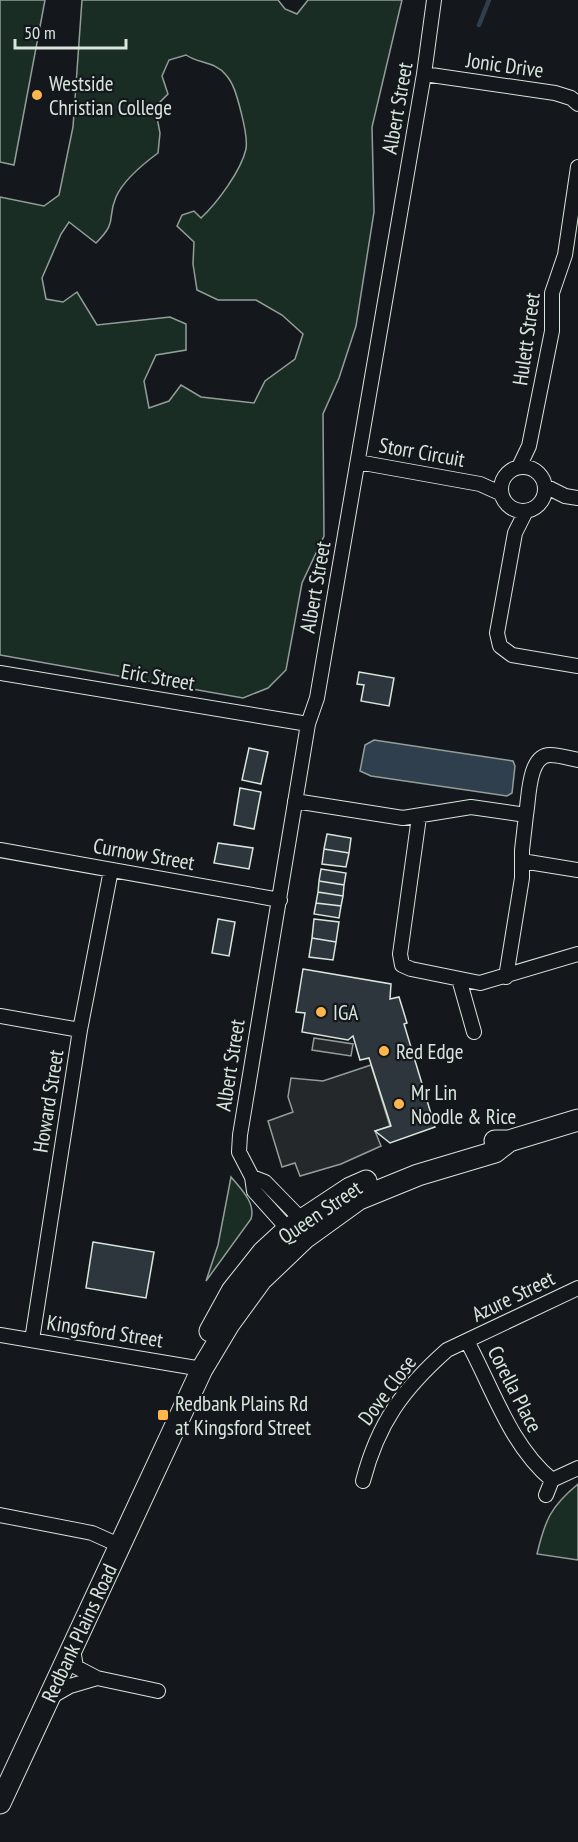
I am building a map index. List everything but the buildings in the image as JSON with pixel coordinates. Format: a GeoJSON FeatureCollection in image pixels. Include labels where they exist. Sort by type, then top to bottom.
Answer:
{"type":"FeatureCollection","features":[{"type":"Feature","properties":{"kind":"main road","name":"Queen Street"},"geometry":{"type":"LineString","coordinates":[[158,1463],[202,1369],[205,1339],[232,1291],[264,1252],[298,1229],[359,1199],[418,1175],[495,1152],[509,1141],[578,1120]]}},
{"type":"Feature","properties":{"kind":"main road","name":"Redbank Plains Road"},"geometry":{"type":"LineString","coordinates":[[0,1803],[158,1463]]}},
{"type":"Feature","properties":{"kind":"street","name":"Albert Street"},"geometry":{"type":"LineString","coordinates":[[298,1229],[254,1191],[252,1177],[239,1152],[240,1135],[308,724],[317,698],[435,0]]}},
{"type":"Feature","properties":{"kind":"street","name":"Jonic Drive"},"geometry":{"type":"LineString","coordinates":[[424,74],[555,93],[571,98],[578,104]]}},
{"type":"Feature","properties":{"kind":"street","name":"Hulett Street"},"geometry":{"type":"LineString","coordinates":[[526,468],[552,331],[552,293],[566,255],[578,167]]}},
{"type":"Feature","properties":{"kind":"street","name":"Storr Circuit"},"geometry":{"type":"LineString","coordinates":[[358,462],[501,486]]}},
{"type":"Feature","properties":{"kind":"street"},"geometry":{"type":"LineString","coordinates":[[526,468],[543,479],[544,493],[532,510],[519,510],[502,499],[501,486],[506,473],[526,468]]}},
{"type":"Feature","properties":{"kind":"street"},"geometry":{"type":"LineString","coordinates":[[544,493],[572,497]]}},
{"type":"Feature","properties":{"kind":"street"},"geometry":{"type":"LineString","coordinates":[[519,510],[497,633],[501,646],[512,655],[578,666]]}},
{"type":"Feature","properties":{"kind":"street","name":"Eric Street"},"geometry":{"type":"LineString","coordinates":[[0,673],[308,724]]}},
{"type":"Feature","properties":{"kind":"street"},"geometry":{"type":"LineString","coordinates":[[506,977],[522,879],[526,815],[534,765],[540,758],[549,755],[578,759]]}},
{"type":"Feature","properties":{"kind":"street"},"geometry":{"type":"LineString","coordinates":[[295,801],[403,818],[471,807],[526,815]]}},
{"type":"Feature","properties":{"kind":"street"},"geometry":{"type":"LineString","coordinates":[[419,817],[400,954],[402,964],[411,969],[480,983],[578,954]]}},
{"type":"Feature","properties":{"kind":"street","name":"Curnow Street"},"geometry":{"type":"LineString","coordinates":[[0,850],[280,900]]}},
{"type":"Feature","properties":{"kind":"street"},"geometry":{"type":"LineString","coordinates":[[522,861],[578,870]]}},
{"type":"Feature","properties":{"kind":"street","name":"Howard Street"},"geometry":{"type":"LineString","coordinates":[[32,1340],[80,1030],[111,870]]}},
{"type":"Feature","properties":{"kind":"street"},"geometry":{"type":"LineString","coordinates":[[459,979],[474,1032]]}},
{"type":"Feature","properties":{"kind":"street"},"geometry":{"type":"LineString","coordinates":[[0,1017],[80,1030]]}},
{"type":"Feature","properties":{"kind":"street","name":"Azure Street"},"geometry":{"type":"LineString","coordinates":[[467,1341],[578,1288]]}},
{"type":"Feature","properties":{"kind":"street","name":"Kingsford Street"},"geometry":{"type":"LineString","coordinates":[[0,1335],[202,1369]]}},
{"type":"Feature","properties":{"kind":"street","name":"Corella Place"},"geometry":{"type":"LineString","coordinates":[[467,1341],[515,1439],[540,1470],[552,1480]]}},
{"type":"Feature","properties":{"kind":"street","name":"Dove Close"},"geometry":{"type":"LineString","coordinates":[[363,1481],[372,1446],[402,1396],[447,1350],[467,1341]]}},
{"type":"Feature","properties":{"kind":"street"},"geometry":{"type":"LineString","coordinates":[[546,1495],[552,1480],[578,1468]]}},
{"type":"Feature","properties":{"kind":"street"},"geometry":{"type":"LineString","coordinates":[[0,1515],[92,1533],[120,1546]]}},
{"type":"Feature","properties":{"kind":"street"},"geometry":{"type":"LineString","coordinates":[[72,1647],[76,1667],[97,1678],[158,1691]]}},
{"type":"Feature","properties":{"kind":"street"},"geometry":{"type":"LineString","coordinates":[[47,1700],[70,1686],[97,1678]]}},
{"type":"Feature","properties":{"kind":"green space"},"geometry":{"type":"Polygon","coordinates":[[[0,0],[45,0],[14,165],[0,162],[0,0]]]}},
{"type":"Feature","properties":{"kind":"green space"},"geometry":{"type":"Polygon","coordinates":[[[82,0],[278,0],[285,9],[297,14],[308,0],[402,0],[372,127],[374,212],[356,326],[339,378],[323,414],[324,536],[302,583],[286,670],[268,688],[243,698],[0,655],[0,197],[44,206],[59,195],[73,127],[82,0]],[[186,55],[169,60],[162,76],[168,94],[155,107],[160,133],[158,153],[134,172],[119,190],[113,205],[110,224],[103,235],[96,243],[69,222],[61,234],[42,278],[46,299],[63,302],[77,292],[97,325],[170,317],[186,324],[186,350],[156,355],[144,381],[149,408],[169,401],[181,385],[201,397],[254,403],[265,381],[295,359],[303,334],[282,315],[256,300],[218,300],[197,290],[193,264],[194,242],[177,226],[182,215],[194,211],[201,218],[214,204],[239,167],[246,149],[246,139],[238,99],[229,79],[217,67],[186,55]]]}},
{"type":"Feature","properties":{"kind":"green space"},"geometry":{"type":"Polygon","coordinates":[[[231,1177],[250,1202],[251,1219],[206,1281],[218,1245],[231,1177]]]}},
{"type":"Feature","properties":{"kind":"green space"},"geometry":{"type":"Polygon","coordinates":[[[578,1484],[578,1560],[537,1554],[550,1514],[561,1499],[578,1484]]]}},
{"type":"Feature","properties":{"kind":"shaded area"},"geometry":{"type":"Polygon","coordinates":[[[314,1038],[353,1044],[351,1056],[312,1050],[314,1038]]]}},
{"type":"Feature","properties":{"kind":"shaded area"},"geometry":{"type":"Polygon","coordinates":[[[371,1065],[390,1126],[375,1131],[381,1146],[341,1164],[300,1176],[295,1163],[282,1167],[268,1121],[293,1112],[288,1097],[291,1078],[323,1081],[371,1065]]]}},
{"type":"Feature","properties":{"kind":"water"},"geometry":{"type":"Polygon","coordinates":[[[374,740],[513,761],[515,766],[512,793],[507,796],[371,776],[360,771],[365,745],[374,740]]]}},
{"type":"Feature","properties":{"kind":"waterway"},"geometry":{"type":"LineString","coordinates":[[479,25],[489,0]]}},
{"type":"Feature","properties":{"kind":"place","name":"Westside Christian College"},"geometry":{"type":"Point","coordinates":[37,95]}},
{"type":"Feature","properties":{"kind":"place","name":"IGA"},"geometry":{"type":"Point","coordinates":[321,1012]}},
{"type":"Feature","properties":{"kind":"place","name":"Red Edge"},"geometry":{"type":"Point","coordinates":[384,1051]}},
{"type":"Feature","properties":{"kind":"place","name":"Mr Lin Noodle & Rice"},"geometry":{"type":"Point","coordinates":[399,1104]}},
{"type":"Feature","properties":{"kind":"place","name":"Redbank Plains Rd at Kingsford Street"},"geometry":{"type":"Point","coordinates":[163,1415]}}]}
